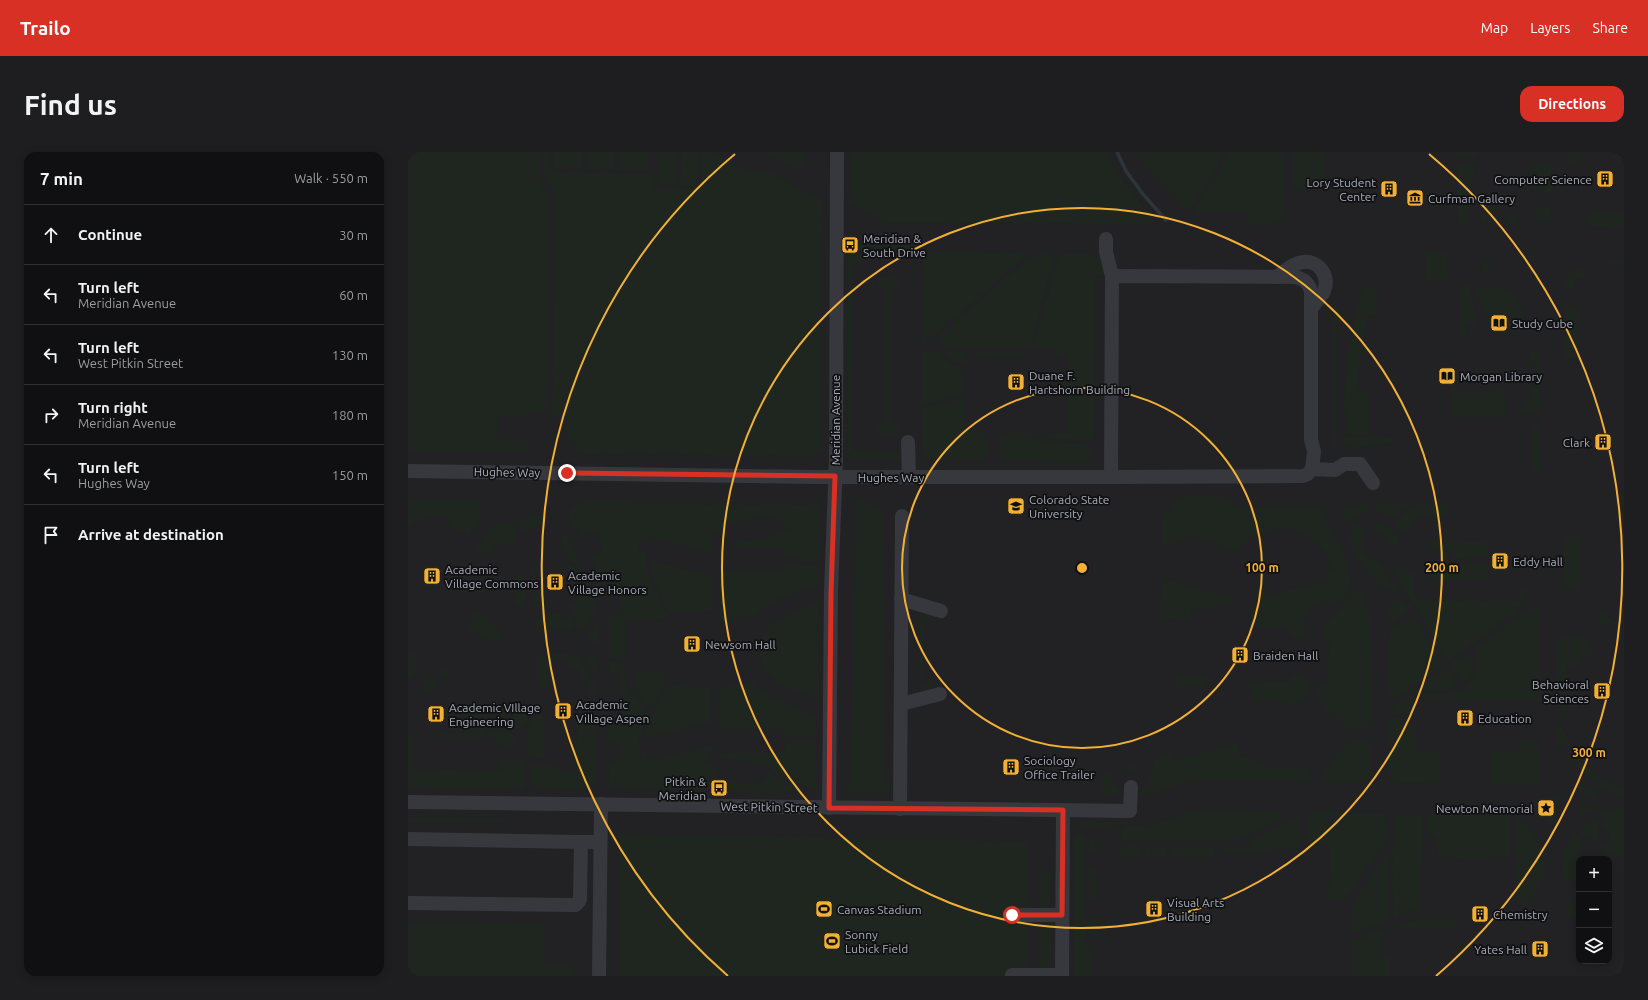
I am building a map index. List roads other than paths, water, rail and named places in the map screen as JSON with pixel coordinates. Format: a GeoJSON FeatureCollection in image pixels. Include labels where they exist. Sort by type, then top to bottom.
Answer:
{"type":"FeatureCollection","features":[{"type":"Feature","properties":{"kind":"street","name":"Meridian Avenue"},"geometry":{"type":"LineString","coordinates":[[829,808],[831,593],[835,476],[837,152]]}},
{"type":"Feature","properties":{"kind":"street"},"geometry":{"type":"LineString","coordinates":[[1106,239],[1106,252],[1112,276],[1111,477]]}},
{"type":"Feature","properties":{"kind":"street"},"geometry":{"type":"LineString","coordinates":[[1276,277],[1295,264],[1302,262],[1310,262],[1318,266],[1323,271],[1326,284],[1324,292],[1311,309]]}},
{"type":"Feature","properties":{"kind":"street"},"geometry":{"type":"LineString","coordinates":[[1112,276],[1295,277],[1303,279],[1309,285],[1311,291],[1311,440],[1314,459],[1312,469],[1335,470],[1344,464],[1360,464],[1373,483]]}},
{"type":"Feature","properties":{"kind":"street"},"geometry":{"type":"LineString","coordinates":[[908,442],[909,476]]}},
{"type":"Feature","properties":{"kind":"street","name":"Hughes Way"},"geometry":{"type":"LineString","coordinates":[[408,471],[835,476],[1111,477],[1303,476],[1308,474],[1312,469]]}},
{"type":"Feature","properties":{"kind":"street"},"geometry":{"type":"LineString","coordinates":[[900,809],[902,516]]}},
{"type":"Feature","properties":{"kind":"street"},"geometry":{"type":"LineString","coordinates":[[902,599],[941,611]]}},
{"type":"Feature","properties":{"kind":"street"},"geometry":{"type":"LineString","coordinates":[[901,704],[940,694]]}},
{"type":"Feature","properties":{"kind":"street","name":"West Pitkin Street"},"geometry":{"type":"LineString","coordinates":[[408,802],[1130,811],[1130,787]]}},
{"type":"Feature","properties":{"kind":"street"},"geometry":{"type":"LineString","coordinates":[[599,976],[601,804]]}},
{"type":"Feature","properties":{"kind":"street"},"geometry":{"type":"LineString","coordinates":[[1012,975],[1062,975],[1063,810]]}},
{"type":"Feature","properties":{"kind":"street"},"geometry":{"type":"LineString","coordinates":[[408,838],[600,842]]}},
{"type":"Feature","properties":{"kind":"street"},"geometry":{"type":"LineString","coordinates":[[408,903],[576,905],[580,900],[581,842]]}},
{"type":"Feature","properties":{"kind":"street"},"geometry":{"type":"LineString","coordinates":[[1012,915],[1062,915]]}},
{"type":"Feature","properties":{"kind":"waterway"},"geometry":{"type":"LineString","coordinates":[[1117,152],[1126,171],[1142,193],[1166,220]]}},
{"type":"Feature","properties":{"kind":"place","name":"Computer Science"},"geometry":{"type":"Point","coordinates":[1605,179]}},
{"type":"Feature","properties":{"kind":"place","name":"Lory Student Center"},"geometry":{"type":"Point","coordinates":[1389,189]}},
{"type":"Feature","properties":{"kind":"place","name":"Curfman Gallery"},"geometry":{"type":"Point","coordinates":[1415,198]}},
{"type":"Feature","properties":{"kind":"place","name":"Meridian & South Drive"},"geometry":{"type":"Point","coordinates":[850,245]}},
{"type":"Feature","properties":{"kind":"place","name":"Study Cube"},"geometry":{"type":"Point","coordinates":[1499,323]}},
{"type":"Feature","properties":{"kind":"place","name":"Morgan Library"},"geometry":{"type":"Point","coordinates":[1447,376]}},
{"type":"Feature","properties":{"kind":"place","name":"Duane F. Hartshorn Building"},"geometry":{"type":"Point","coordinates":[1016,382]}},
{"type":"Feature","properties":{"kind":"place","name":"Clark"},"geometry":{"type":"Point","coordinates":[1603,442]}},
{"type":"Feature","properties":{"kind":"place","name":"Colorado State University"},"geometry":{"type":"Point","coordinates":[1016,506]}},
{"type":"Feature","properties":{"kind":"place","name":"Eddy Hall"},"geometry":{"type":"Point","coordinates":[1500,561]}},
{"type":"Feature","properties":{"kind":"place","name":"Academic Village Commons"},"geometry":{"type":"Point","coordinates":[432,576]}},
{"type":"Feature","properties":{"kind":"place","name":"Academic Village Honors"},"geometry":{"type":"Point","coordinates":[555,582]}},
{"type":"Feature","properties":{"kind":"place","name":"Newsom Hall"},"geometry":{"type":"Point","coordinates":[692,644]}},
{"type":"Feature","properties":{"kind":"place","name":"Braiden Hall"},"geometry":{"type":"Point","coordinates":[1240,655]}},
{"type":"Feature","properties":{"kind":"place","name":"Behavioral Sciences"},"geometry":{"type":"Point","coordinates":[1602,691]}},
{"type":"Feature","properties":{"kind":"place","name":"Academic Village Aspen"},"geometry":{"type":"Point","coordinates":[563,711]}},
{"type":"Feature","properties":{"kind":"place","name":"Academic VIllage Engineering"},"geometry":{"type":"Point","coordinates":[436,714]}},
{"type":"Feature","properties":{"kind":"place","name":"Education"},"geometry":{"type":"Point","coordinates":[1465,718]}},
{"type":"Feature","properties":{"kind":"place","name":"Sociology Office Trailer"},"geometry":{"type":"Point","coordinates":[1011,767]}},
{"type":"Feature","properties":{"kind":"place","name":"Pitkin & Meridian"},"geometry":{"type":"Point","coordinates":[719,788]}},
{"type":"Feature","properties":{"kind":"place","name":"Newton Memorial"},"geometry":{"type":"Point","coordinates":[1546,808]}},
{"type":"Feature","properties":{"kind":"place","name":"Canvas Stadium"},"geometry":{"type":"Point","coordinates":[824,909]}},
{"type":"Feature","properties":{"kind":"place","name":"Visual Arts Building"},"geometry":{"type":"Point","coordinates":[1154,909]}},
{"type":"Feature","properties":{"kind":"place","name":"Chemistry"},"geometry":{"type":"Point","coordinates":[1480,914]}},
{"type":"Feature","properties":{"kind":"place","name":"Sonny Lubick Field"},"geometry":{"type":"Point","coordinates":[832,941]}},
{"type":"Feature","properties":{"kind":"place","name":"Yates Hall"},"geometry":{"type":"Point","coordinates":[1540,949]}}]}
